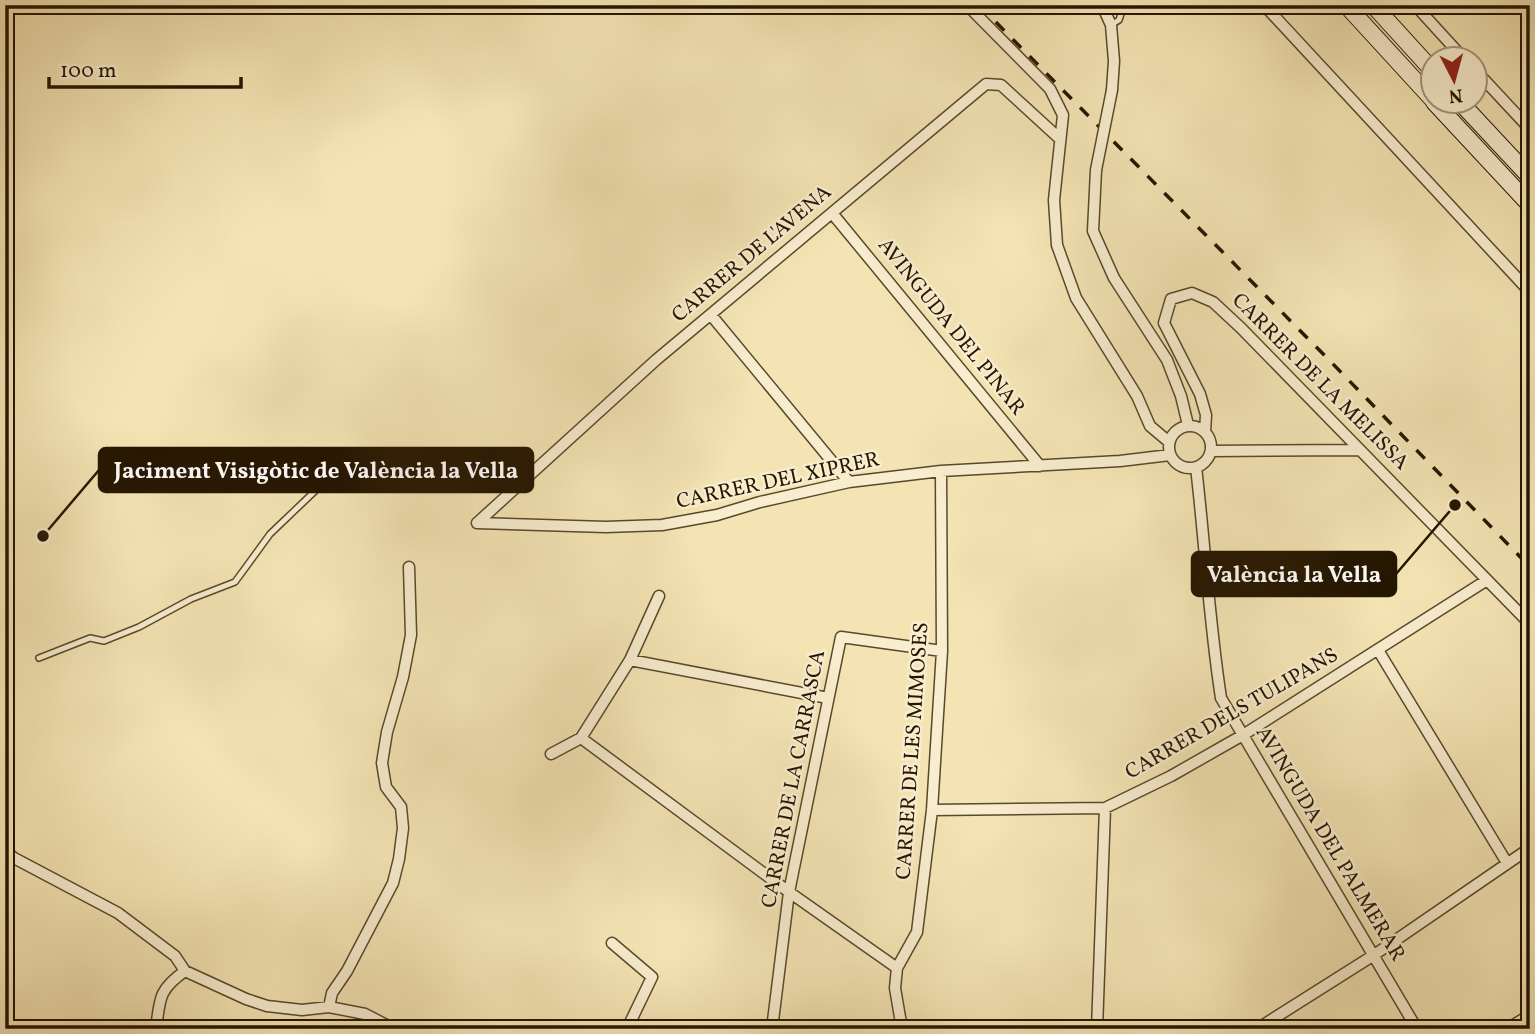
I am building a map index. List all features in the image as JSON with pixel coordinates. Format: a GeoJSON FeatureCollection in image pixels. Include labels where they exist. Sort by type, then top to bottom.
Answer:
{"type":"FeatureCollection","features":[{"type":"Feature","properties":{"kind":"main road"},"geometry":{"type":"LineString","coordinates":[[1346,5],[1420,86]]}},
{"type":"Feature","properties":{"kind":"main road"},"geometry":{"type":"LineString","coordinates":[[1373,5],[1420,57]]}},
{"type":"Feature","properties":{"kind":"main road"},"geometry":{"type":"LineString","coordinates":[[1448,116],[1530,205]]}},
{"type":"Feature","properties":{"kind":"main road"},"geometry":{"type":"LineString","coordinates":[[1473,116],[1530,177]]}},
{"type":"Feature","properties":{"kind":"street"},"geometry":{"type":"LineString","coordinates":[[967,5],[1050,89],[1063,115],[1054,200],[1057,245],[1076,298],[1137,396],[1150,426],[1169,442]]}},
{"type":"Feature","properties":{"kind":"street"},"geometry":{"type":"LineString","coordinates":[[1102,5],[1111,25],[1114,61],[1112,90],[1096,170],[1093,230],[1114,278],[1167,360],[1181,396],[1188,425]]}},
{"type":"Feature","properties":{"kind":"street"},"geometry":{"type":"LineString","coordinates":[[1264,5],[1530,292]]}},
{"type":"Feature","properties":{"kind":"street"},"geometry":{"type":"LineString","coordinates":[[1415,5],[1452,46]]}},
{"type":"Feature","properties":{"kind":"street","name":"CARRER DE L'AVENA"},"geometry":{"type":"LineString","coordinates":[[477,523],[656,360],[986,84],[1001,85],[1060,139]]}},
{"type":"Feature","properties":{"kind":"street"},"geometry":{"type":"LineString","coordinates":[[1490,87],[1530,129]]}},
{"type":"Feature","properties":{"kind":"street","name":"AVINGUDA DEL PINAR"},"geometry":{"type":"LineString","coordinates":[[832,213],[1040,466]]}},
{"type":"Feature","properties":{"kind":"street","name":"CARRER DE LA MELISSA"},"geometry":{"type":"LineString","coordinates":[[1205,432],[1206,415],[1200,394],[1164,323],[1171,299],[1192,293],[1213,302],[1231,319],[1530,624]]}},
{"type":"Feature","properties":{"kind":"street"},"geometry":{"type":"LineString","coordinates":[[711,315],[849,482]]}},
{"type":"Feature","properties":{"kind":"street"},"geometry":{"type":"LineString","coordinates":[[1188,425],[1194,425],[1209,438],[1211,451],[1206,461],[1196,467],[1184,467],[1170,455],[1169,442],[1176,430],[1188,425]]}},
{"type":"Feature","properties":{"kind":"street"},"geometry":{"type":"LineString","coordinates":[[1211,451],[1359,450]]}},
{"type":"Feature","properties":{"kind":"street","name":"CARRER DEL XIPRER"},"geometry":{"type":"LineString","coordinates":[[477,523],[606,527],[662,525],[717,515],[760,502],[849,482],[941,471],[1120,461],[1170,455]]}},
{"type":"Feature","properties":{"kind":"street","name":"AVINGUDA DEL PALMERAR"},"geometry":{"type":"LineString","coordinates":[[1196,467],[1212,636],[1221,698],[1416,1029]]}},
{"type":"Feature","properties":{"kind":"street","name":"CARRER DE LES MIMOSES"},"geometry":{"type":"LineString","coordinates":[[902,1029],[895,988],[897,968],[917,932],[932,810],[942,651],[941,471]]}},
{"type":"Feature","properties":{"kind":"street"},"geometry":{"type":"LineString","coordinates":[[329,1007],[332,993],[347,971],[393,883],[399,859],[403,828],[401,807],[386,787],[382,763],[411,635],[409,567]]}},
{"type":"Feature","properties":{"kind":"street","name":"CARRER DELS TULIPANS"},"geometry":{"type":"LineString","coordinates":[[932,810],[1105,808],[1171,776],[1243,734],[1487,580]]}},
{"type":"Feature","properties":{"kind":"street"},"geometry":{"type":"LineString","coordinates":[[551,754],[581,738],[630,660],[659,596]]}},
{"type":"Feature","properties":{"kind":"street","name":"CARRER DE LA CARRASCA"},"geometry":{"type":"LineString","coordinates":[[772,1029],[789,892],[841,637],[942,651]]}},
{"type":"Feature","properties":{"kind":"street"},"geometry":{"type":"LineString","coordinates":[[1378,650],[1507,863]]}},
{"type":"Feature","properties":{"kind":"street"},"geometry":{"type":"LineString","coordinates":[[630,660],[828,698]]}},
{"type":"Feature","properties":{"kind":"street"},"geometry":{"type":"LineString","coordinates":[[581,738],[789,892],[897,968]]}},
{"type":"Feature","properties":{"kind":"street"},"geometry":{"type":"LineString","coordinates":[[1097,1029],[1105,808]]}},
{"type":"Feature","properties":{"kind":"street"},"geometry":{"type":"LineString","coordinates":[[1257,1029],[1374,955],[1530,848]]}},
{"type":"Feature","properties":{"kind":"street"},"geometry":{"type":"LineString","coordinates":[[5,850],[14,858],[118,913],[175,956],[185,971],[267,1006],[302,1010],[329,1007],[365,1014],[394,1029]]}},
{"type":"Feature","properties":{"kind":"street"},"geometry":{"type":"LineString","coordinates":[[612,943],[652,977],[627,1029]]}},
{"type":"Feature","properties":{"kind":"street"},"geometry":{"type":"LineString","coordinates":[[156,1029],[160,996],[174,979],[185,971]]}},
{"type":"Feature","properties":{"kind":"street"},"geometry":{"type":"LineString","coordinates":[[1507,1029],[1530,1015]]}},
{"type":"Feature","properties":{"kind":"lane"},"geometry":{"type":"LineString","coordinates":[[1111,25],[1119,20],[1124,5]]}},
{"type":"Feature","properties":{"kind":"lane"},"geometry":{"type":"LineString","coordinates":[[39,658],[90,638],[104,641],[139,627],[191,598],[235,582],[270,534],[315,491]]}},
{"type":"Feature","properties":{"kind":"railway"},"geometry":{"type":"LineString","coordinates":[[979,5],[1530,567]]}},
{"type":"Feature","properties":{"kind":"place","name":"València la Vella"},"geometry":{"type":"Point","coordinates":[1455,505]}},
{"type":"Feature","properties":{"kind":"place","name":"Jaciment Visigòtic de València la Vella"},"geometry":{"type":"Point","coordinates":[43,536]}}]}
